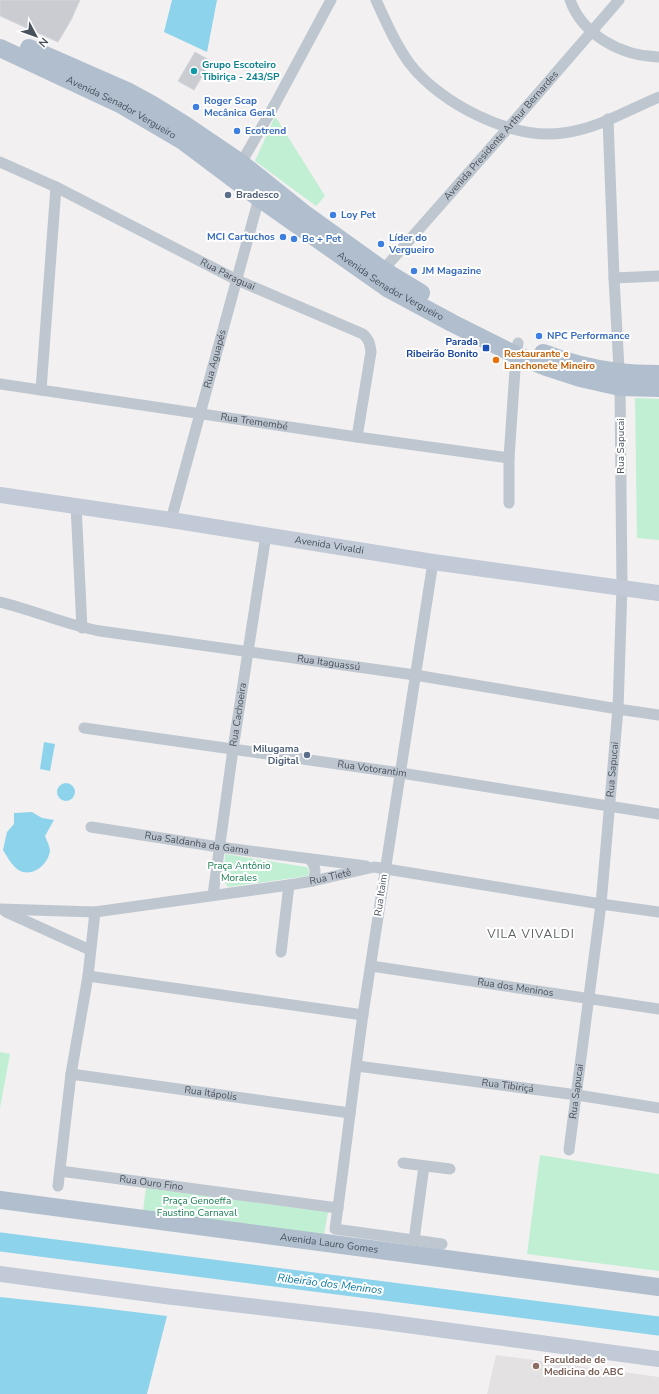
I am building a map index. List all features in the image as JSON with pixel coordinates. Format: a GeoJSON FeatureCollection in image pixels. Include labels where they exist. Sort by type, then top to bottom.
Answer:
{"type":"FeatureCollection","features":[{"type":"Feature","properties":{"kind":"main road","name":"Avenida Senador Vergueiro"},"geometry":{"type":"LineString","coordinates":[[0,35],[117,86],[151,104],[185,125],[241,163],[375,272]]}},
{"type":"Feature","properties":{"kind":"main road","name":"Avenida Senador Vergueiro"},"geometry":{"type":"LineString","coordinates":[[0,48],[120,104],[183,141],[259,198],[375,272],[407,286],[491,331],[517,349],[602,370],[620,380],[659,388]]}},
{"type":"Feature","properties":{"kind":"main road"},"geometry":{"type":"LineString","coordinates":[[224,171],[241,163]]}},
{"type":"Feature","properties":{"kind":"main road"},"geometry":{"type":"LineString","coordinates":[[259,198],[275,198],[290,202]]}},
{"type":"Feature","properties":{"kind":"main road","name":"Avenida Senador Vergueiro"},"geometry":{"type":"LineString","coordinates":[[620,380],[659,374]]}},
{"type":"Feature","properties":{"kind":"main road","name":"Avenida Lauro Gomes"},"geometry":{"type":"LineString","coordinates":[[0,1200],[659,1287]]}},
{"type":"Feature","properties":{"kind":"main road","name":"Avenida Lauro Gomes"},"geometry":{"type":"LineString","coordinates":[[0,1211],[659,1298]]}},
{"type":"Feature","properties":{"kind":"street"},"geometry":{"type":"LineString","coordinates":[[241,163],[279,97],[331,0]]}},
{"type":"Feature","properties":{"kind":"street"},"geometry":{"type":"LineString","coordinates":[[376,0],[397,44],[411,65],[429,84],[465,109],[483,118],[509,127],[536,133],[561,133],[588,127],[608,120],[659,97]]}},
{"type":"Feature","properties":{"kind":"street"},"geometry":{"type":"LineString","coordinates":[[570,0],[580,20],[592,31],[615,46],[633,54],[659,57]]}},
{"type":"Feature","properties":{"kind":"street","name":"Avenida Presidente Arthur Bernardes"},"geometry":{"type":"LineString","coordinates":[[375,272],[509,127],[619,0]]}},
{"type":"Feature","properties":{"kind":"street","name":"Rua Sapucai"},"geometry":{"type":"LineString","coordinates":[[569,1150],[601,904],[618,709],[622,587],[620,380],[614,278],[608,120]]}},
{"type":"Feature","properties":{"kind":"street","name":"Rua Paraguai"},"geometry":{"type":"LineString","coordinates":[[0,162],[56,187],[237,280],[358,331],[367,338],[370,344],[371,352],[357,437]]}},
{"type":"Feature","properties":{"kind":"street"},"geometry":{"type":"LineString","coordinates":[[41,390],[56,187]]}},
{"type":"Feature","properties":{"kind":"street","name":"Rua Aguapés"},"geometry":{"type":"LineString","coordinates":[[171,520],[259,198]]}},
{"type":"Feature","properties":{"kind":"street"},"geometry":{"type":"LineString","coordinates":[[614,278],[659,276]]}},
{"type":"Feature","properties":{"kind":"street"},"geometry":{"type":"LineString","coordinates":[[509,503],[509,458],[517,349]]}},
{"type":"Feature","properties":{"kind":"street","name":"Rua Tremembé"},"geometry":{"type":"LineString","coordinates":[[0,384],[509,458]]}},
{"type":"Feature","properties":{"kind":"street","name":"Avenida Vivaldi"},"geometry":{"type":"LineString","coordinates":[[0,495],[171,520],[433,562],[659,593]]}},
{"type":"Feature","properties":{"kind":"street"},"geometry":{"type":"LineString","coordinates":[[76,506],[82,628]]}},
{"type":"Feature","properties":{"kind":"street","name":"Rua Cachoeira"},"geometry":{"type":"LineString","coordinates":[[213,895],[233,749],[266,535]]}},
{"type":"Feature","properties":{"kind":"street","name":"Rua Itaim"},"geometry":{"type":"LineString","coordinates":[[414,1240],[335,1229],[371,966],[379,868],[401,773],[433,562]]}},
{"type":"Feature","properties":{"kind":"street","name":"Rua Itaguassú"},"geometry":{"type":"LineString","coordinates":[[0,602],[28,609],[82,628],[415,675],[659,715]]}},
{"type":"Feature","properties":{"kind":"street","name":"Rua Votorantim"},"geometry":{"type":"LineString","coordinates":[[84,728],[401,773],[659,814]]}},
{"type":"Feature","properties":{"kind":"street","name":"Rua Saldanha da Gama"},"geometry":{"type":"LineString","coordinates":[[91,827],[219,847],[379,868]]}},
{"type":"Feature","properties":{"kind":"street"},"geometry":{"type":"LineString","coordinates":[[310,859],[315,865],[316,872],[313,882]]}},
{"type":"Feature","properties":{"kind":"street","name":"Rua Tietê"},"geometry":{"type":"LineString","coordinates":[[1,910],[95,912],[289,886],[379,868],[659,912]]}},
{"type":"Feature","properties":{"kind":"street"},"geometry":{"type":"LineString","coordinates":[[281,952],[289,886]]}},
{"type":"Feature","properties":{"kind":"street"},"geometry":{"type":"LineString","coordinates":[[1,910],[90,950]]}},
{"type":"Feature","properties":{"kind":"street"},"geometry":{"type":"LineString","coordinates":[[58,1186],[71,1074],[88,976],[95,912]]}},
{"type":"Feature","properties":{"kind":"street","name":"Rua dos Meninos"},"geometry":{"type":"LineString","coordinates":[[371,966],[659,1009]]}},
{"type":"Feature","properties":{"kind":"street"},"geometry":{"type":"LineString","coordinates":[[88,976],[363,1016]]}},
{"type":"Feature","properties":{"kind":"street","name":"Rua Tibiriçá"},"geometry":{"type":"LineString","coordinates":[[357,1066],[577,1095],[659,1108]]}},
{"type":"Feature","properties":{"kind":"street","name":"Rua Itápolis"},"geometry":{"type":"LineString","coordinates":[[71,1074],[350,1113]]}},
{"type":"Feature","properties":{"kind":"street"},"geometry":{"type":"LineString","coordinates":[[403,1163],[450,1169]]}},
{"type":"Feature","properties":{"kind":"street"},"geometry":{"type":"LineString","coordinates":[[424,1166],[414,1240],[442,1244]]}},
{"type":"Feature","properties":{"kind":"street","name":"Rua Ouro Fino"},"geometry":{"type":"LineString","coordinates":[[60,1171],[338,1208]]}},
{"type":"Feature","properties":{"kind":"street"},"geometry":{"type":"LineString","coordinates":[[0,1274],[165,1296],[377,1321],[659,1359]]}},
{"type":"Feature","properties":{"kind":"shaded area","name":"Faculdade de Medicina do ABC"},"geometry":{"type":"Polygon","coordinates":[[[496,1355],[659,1377],[659,1394],[487,1394],[496,1355]]]}},
{"type":"Feature","properties":{"kind":"green space"},"geometry":{"type":"Polygon","coordinates":[[[275,116],[325,196],[316,206],[255,161],[275,116]]]}},
{"type":"Feature","properties":{"kind":"green space"},"geometry":{"type":"Polygon","coordinates":[[[635,398],[659,399],[659,540],[637,538],[635,398]]]}},
{"type":"Feature","properties":{"kind":"green space","name":"Praça Antônio Morales"},"geometry":{"type":"Polygon","coordinates":[[[225,854],[306,867],[308,868],[309,874],[307,876],[228,887],[224,881],[225,854]]]}},
{"type":"Feature","properties":{"kind":"green space"},"geometry":{"type":"Polygon","coordinates":[[[0,1052],[10,1054],[0,1108],[0,1052]]]}},
{"type":"Feature","properties":{"kind":"green space"},"geometry":{"type":"Polygon","coordinates":[[[540,1155],[659,1174],[659,1271],[527,1254],[540,1155]]]}},
{"type":"Feature","properties":{"kind":"green space","name":"Praça Genoeffa Faustino Carnaval"},"geometry":{"type":"Polygon","coordinates":[[[146,1188],[328,1212],[324,1235],[143,1211],[146,1188]]]}},
{"type":"Feature","properties":{"kind":"water"},"geometry":{"type":"Polygon","coordinates":[[[172,0],[217,0],[207,52],[164,32],[172,0]]]}},
{"type":"Feature","properties":{"kind":"water"},"geometry":{"type":"Polygon","coordinates":[[[44,742],[55,744],[50,771],[40,769],[44,742]]]}},
{"type":"Feature","properties":{"kind":"water"},"geometry":{"type":"Polygon","coordinates":[[[66,783],[72,786],[75,792],[72,798],[66,801],[60,798],[57,792],[60,786],[66,783]]]}},
{"type":"Feature","properties":{"kind":"water"},"geometry":{"type":"Polygon","coordinates":[[[32,812],[42,818],[54,820],[45,836],[50,851],[47,860],[41,867],[32,872],[23,872],[14,866],[3,850],[7,832],[14,824],[14,813],[32,812]]]}},
{"type":"Feature","properties":{"kind":"water"},"geometry":{"type":"Polygon","coordinates":[[[0,1297],[167,1316],[147,1394],[0,1394],[0,1297]]]}},
{"type":"Feature","properties":{"kind":"building"},"geometry":{"type":"Polygon","coordinates":[[[0,0],[80,0],[71,20],[58,42],[0,16],[0,0]]]}},
{"type":"Feature","properties":{"kind":"building","name":"Grupo Escoteiro Tibiriça - 243/SP"},"geometry":{"type":"Polygon","coordinates":[[[195,52],[211,61],[194,90],[178,81],[195,52]]]}},
{"type":"Feature","properties":{"kind":"waterway","name":"Ribeirão dos Meninos"},"geometry":{"type":"LineString","coordinates":[[0,1242],[659,1326]]}},
{"type":"Feature","properties":{"kind":"place","name":"Grupo Escoteiro Tibiriça - 243/SP"},"geometry":{"type":"Point","coordinates":[194,71]}},
{"type":"Feature","properties":{"kind":"place","name":"Roger Scap Mecânica Geral"},"geometry":{"type":"Point","coordinates":[196,107]}},
{"type":"Feature","properties":{"kind":"place","name":"Ecotrend"},"geometry":{"type":"Point","coordinates":[237,131]}},
{"type":"Feature","properties":{"kind":"place","name":"Bradesco"},"geometry":{"type":"Point","coordinates":[228,195]}},
{"type":"Feature","properties":{"kind":"place","name":"Loy Pet"},"geometry":{"type":"Point","coordinates":[333,215]}},
{"type":"Feature","properties":{"kind":"place","name":"MCI Cartuchos"},"geometry":{"type":"Point","coordinates":[283,237]}},
{"type":"Feature","properties":{"kind":"place","name":"Be + Pet"},"geometry":{"type":"Point","coordinates":[294,239]}},
{"type":"Feature","properties":{"kind":"place","name":"Líder do Vergueiro"},"geometry":{"type":"Point","coordinates":[381,244]}},
{"type":"Feature","properties":{"kind":"place","name":"JM Magazine"},"geometry":{"type":"Point","coordinates":[414,271]}},
{"type":"Feature","properties":{"kind":"place","name":"NPC Performance"},"geometry":{"type":"Point","coordinates":[539,336]}},
{"type":"Feature","properties":{"kind":"place","name":"Parada Ribeirão Bonito"},"geometry":{"type":"Point","coordinates":[486,348]}},
{"type":"Feature","properties":{"kind":"place","name":"Restaurante e Lanchonete Mineiro"},"geometry":{"type":"Point","coordinates":[496,360]}},
{"type":"Feature","properties":{"kind":"place","name":"Milugama Digital"},"geometry":{"type":"Point","coordinates":[307,755]}},
{"type":"Feature","properties":{"kind":"place","name":"Faculdade de Medicina do ABC"},"geometry":{"type":"Point","coordinates":[536,1366]}},
{"type":"Feature","properties":{"kind":"district","name":"VILA VIVALDI"},"geometry":{"type":"Point","coordinates":[531,934]}}]}
